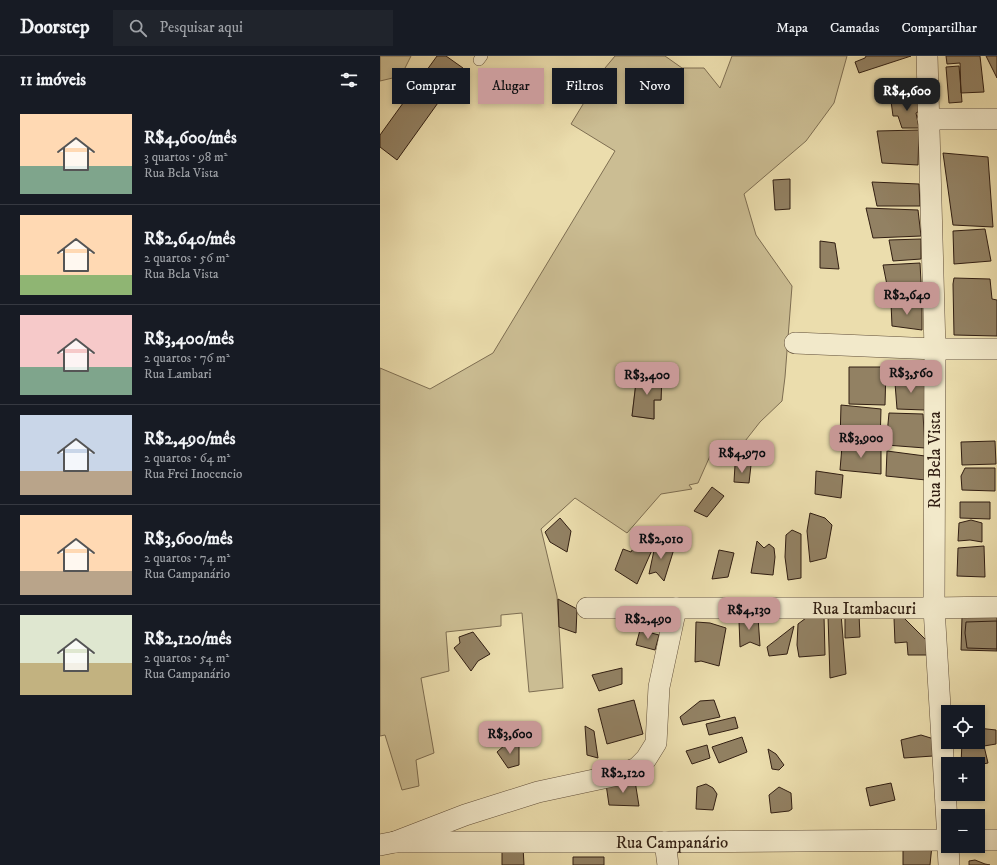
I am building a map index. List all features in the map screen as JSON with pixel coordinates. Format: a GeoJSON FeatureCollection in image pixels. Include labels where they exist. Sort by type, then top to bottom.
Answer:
{"type":"FeatureCollection","features":[{"type":"Feature","properties":{"kind":"street","name":"Rua Bela Vista"},"geometry":{"type":"LineString","coordinates":[[927,56],[935,348],[934,608],[946,809]]}},
{"type":"Feature","properties":{"kind":"street"},"geometry":{"type":"LineString","coordinates":[[928,119],[997,119]]}},
{"type":"Feature","properties":{"kind":"street"},"geometry":{"type":"LineString","coordinates":[[795,343],[997,349]]}},
{"type":"Feature","properties":{"kind":"street","name":"Rua Itambacuri"},"geometry":{"type":"LineString","coordinates":[[587,608],[934,608],[997,606]]}},
{"type":"Feature","properties":{"kind":"street","name":"Rua Campanário"},"geometry":{"type":"LineString","coordinates":[[388,844],[465,815],[538,792],[622,774],[637,768],[646,759],[656,743],[659,687],[676,608]]}},
{"type":"Feature","properties":{"kind":"street","name":"Rua Campanário"},"geometry":{"type":"LineString","coordinates":[[388,844],[941,839]]}},
{"type":"Feature","properties":{"kind":"street"},"geometry":{"type":"LineString","coordinates":[[985,840],[997,840]]}},
{"type":"Feature","properties":{"kind":"street"},"geometry":{"type":"LineString","coordinates":[[665,842],[668,865]]}},
{"type":"Feature","properties":{"kind":"street"},"geometry":{"type":"LineString","coordinates":[[948,853],[949,865]]}},
{"type":"Feature","properties":{"kind":"shaded area"},"geometry":{"type":"Polygon","coordinates":[[[380,56],[411,56],[405,68],[392,68],[392,78],[380,81],[380,56]]]}},
{"type":"Feature","properties":{"kind":"shaded area"},"geometry":{"type":"Polygon","coordinates":[[[615,56],[665,56],[682,68],[625,68],[625,104],[684,104],[684,68],[704,68],[720,88],[732,56],[847,56],[834,103],[806,141],[744,194],[756,235],[792,286],[782,401],[760,422],[731,459],[710,456],[698,483],[689,485],[692,489],[661,494],[627,533],[575,498],[541,529],[557,596],[563,688],[529,692],[522,613],[501,615],[501,626],[446,632],[449,671],[421,678],[434,753],[416,760],[419,786],[402,790],[385,735],[380,736],[380,368],[430,389],[493,353],[615,151],[571,124],[583,104],[617,104],[617,68],[605,68],[615,56]],[[637,374],[632,416],[654,419],[654,400],[661,400],[661,377],[637,374]]]}},
{"type":"Feature","properties":{"kind":"building"},"geometry":{"type":"Polygon","coordinates":[[[437,56],[446,56],[463,68],[428,68],[437,56]]]}},
{"type":"Feature","properties":{"kind":"building"},"geometry":{"type":"Polygon","coordinates":[[[866,56],[911,56],[859,73],[855,62],[865,58],[866,56]]]}},
{"type":"Feature","properties":{"kind":"building"},"geometry":{"type":"Polygon","coordinates":[[[946,56],[980,56],[984,92],[961,93],[960,63],[947,64],[946,56]]]}},
{"type":"Feature","properties":{"kind":"building"},"geometry":{"type":"Polygon","coordinates":[[[986,56],[997,56],[997,78],[986,56]]]}},
{"type":"Feature","properties":{"kind":"building"},"geometry":{"type":"Polygon","coordinates":[[[959,66],[962,102],[949,103],[946,67],[959,66]]]}},
{"type":"Feature","properties":{"kind":"building"},"geometry":{"type":"Polygon","coordinates":[[[902,97],[919,100],[921,110],[916,113],[919,128],[902,128],[898,116],[893,116],[891,101],[902,97]]]}},
{"type":"Feature","properties":{"kind":"building"},"geometry":{"type":"Polygon","coordinates":[[[402,104],[437,104],[397,160],[380,147],[380,135],[402,104]]]}},
{"type":"Feature","properties":{"kind":"building"},"geometry":{"type":"Polygon","coordinates":[[[919,130],[918,165],[882,163],[877,131],[919,130]]]}},
{"type":"Feature","properties":{"kind":"building"},"geometry":{"type":"Polygon","coordinates":[[[943,153],[988,157],[993,227],[953,225],[943,153]]]}},
{"type":"Feature","properties":{"kind":"building"},"geometry":{"type":"Polygon","coordinates":[[[790,179],[790,209],[775,210],[773,180],[790,179]]]}},
{"type":"Feature","properties":{"kind":"building"},"geometry":{"type":"Polygon","coordinates":[[[872,182],[919,184],[920,206],[877,206],[872,182]]]}},
{"type":"Feature","properties":{"kind":"building"},"geometry":{"type":"Polygon","coordinates":[[[866,208],[918,210],[921,236],[873,238],[866,208]]]}},
{"type":"Feature","properties":{"kind":"building"},"geometry":{"type":"Polygon","coordinates":[[[985,229],[991,261],[954,264],[953,231],[985,229]]]}},
{"type":"Feature","properties":{"kind":"building"},"geometry":{"type":"Polygon","coordinates":[[[921,239],[921,259],[893,261],[889,240],[921,239]]]}},
{"type":"Feature","properties":{"kind":"building"},"geometry":{"type":"Polygon","coordinates":[[[820,241],[835,243],[839,269],[820,268],[820,241]]]}},
{"type":"Feature","properties":{"kind":"building"},"geometry":{"type":"Polygon","coordinates":[[[920,263],[922,300],[890,300],[883,265],[920,263]]]}},
{"type":"Feature","properties":{"kind":"building"},"geometry":{"type":"Polygon","coordinates":[[[954,278],[990,279],[992,299],[997,300],[997,336],[954,335],[954,278]]]}},
{"type":"Feature","properties":{"kind":"building"},"geometry":{"type":"Polygon","coordinates":[[[891,303],[922,304],[922,330],[892,326],[891,303]]]}},
{"type":"Feature","properties":{"kind":"building"},"geometry":{"type":"Polygon","coordinates":[[[849,367],[886,367],[885,405],[849,404],[849,367]]]}},
{"type":"Feature","properties":{"kind":"building"},"geometry":{"type":"Polygon","coordinates":[[[637,374],[662,377],[661,400],[654,400],[654,419],[632,416],[637,374]]]}},
{"type":"Feature","properties":{"kind":"building"},"geometry":{"type":"Polygon","coordinates":[[[925,379],[925,410],[897,409],[895,383],[900,380],[925,379]]]}},
{"type":"Feature","properties":{"kind":"building"},"geometry":{"type":"Polygon","coordinates":[[[841,405],[881,409],[880,444],[840,441],[841,405]]]}},
{"type":"Feature","properties":{"kind":"building"},"geometry":{"type":"Polygon","coordinates":[[[889,413],[923,414],[925,448],[886,445],[889,413]]]}},
{"type":"Feature","properties":{"kind":"building"},"geometry":{"type":"Polygon","coordinates":[[[995,441],[996,464],[962,465],[961,442],[995,441]]]}},
{"type":"Feature","properties":{"kind":"building"},"geometry":{"type":"Polygon","coordinates":[[[842,446],[877,447],[881,449],[881,474],[840,470],[842,446]]]}},
{"type":"Feature","properties":{"kind":"building"},"geometry":{"type":"Polygon","coordinates":[[[887,451],[925,456],[926,480],[886,476],[887,451]]]}},
{"type":"Feature","properties":{"kind":"building"},"geometry":{"type":"Polygon","coordinates":[[[735,465],[751,465],[749,483],[734,482],[735,465]]]}},
{"type":"Feature","properties":{"kind":"building"},"geometry":{"type":"Polygon","coordinates":[[[965,468],[995,468],[995,491],[962,490],[961,476],[965,468]]]}},
{"type":"Feature","properties":{"kind":"building"},"geometry":{"type":"Polygon","coordinates":[[[816,471],[843,475],[841,498],[815,494],[816,471]]]}},
{"type":"Feature","properties":{"kind":"building"},"geometry":{"type":"Polygon","coordinates":[[[712,487],[724,496],[707,517],[694,511],[712,487]]]}},
{"type":"Feature","properties":{"kind":"building"},"geometry":{"type":"Polygon","coordinates":[[[960,502],[990,502],[990,519],[960,518],[960,502]]]}},
{"type":"Feature","properties":{"kind":"building"},"geometry":{"type":"Polygon","coordinates":[[[810,513],[825,518],[832,525],[826,558],[810,562],[807,531],[810,513]]]}},
{"type":"Feature","properties":{"kind":"building"},"geometry":{"type":"Polygon","coordinates":[[[560,518],[571,531],[567,552],[550,542],[545,532],[560,518]]]}},
{"type":"Feature","properties":{"kind":"building"},"geometry":{"type":"Polygon","coordinates":[[[971,520],[982,523],[982,542],[970,540],[958,541],[959,523],[971,520]]]}},
{"type":"Feature","properties":{"kind":"building"},"geometry":{"type":"Polygon","coordinates":[[[792,530],[801,534],[801,578],[788,580],[785,557],[786,535],[792,530]]]}},
{"type":"Feature","properties":{"kind":"building"},"geometry":{"type":"Polygon","coordinates":[[[642,533],[656,541],[637,584],[615,570],[623,549],[631,552],[642,533]]]}},
{"type":"Feature","properties":{"kind":"building"},"geometry":{"type":"Polygon","coordinates":[[[656,541],[674,549],[664,581],[656,572],[649,574],[656,541]]]}},
{"type":"Feature","properties":{"kind":"building"},"geometry":{"type":"Polygon","coordinates":[[[757,541],[764,548],[769,544],[774,548],[775,557],[773,575],[751,573],[757,541]]]}},
{"type":"Feature","properties":{"kind":"building"},"geometry":{"type":"Polygon","coordinates":[[[984,546],[985,577],[957,576],[958,548],[984,546]]]}},
{"type":"Feature","properties":{"kind":"building"},"geometry":{"type":"Polygon","coordinates":[[[719,550],[734,553],[728,577],[712,579],[719,550]]]}},
{"type":"Feature","properties":{"kind":"building"},"geometry":{"type":"Polygon","coordinates":[[[558,599],[577,609],[576,633],[559,627],[558,599]]]}},
{"type":"Feature","properties":{"kind":"building"},"geometry":{"type":"Polygon","coordinates":[[[841,614],[846,674],[830,678],[828,616],[841,614]]]}},
{"type":"Feature","properties":{"kind":"building"},"geometry":{"type":"Polygon","coordinates":[[[859,614],[860,637],[845,638],[845,615],[859,614]]]}},
{"type":"Feature","properties":{"kind":"building"},"geometry":{"type":"Polygon","coordinates":[[[810,615],[824,616],[825,655],[799,657],[797,645],[798,624],[810,615]]]}},
{"type":"Feature","properties":{"kind":"building"},"geometry":{"type":"Polygon","coordinates":[[[749,616],[758,617],[760,646],[750,642],[740,647],[739,621],[749,616]]]}},
{"type":"Feature","properties":{"kind":"building"},"geometry":{"type":"Polygon","coordinates":[[[962,617],[997,617],[997,651],[961,650],[962,617]]]}},
{"type":"Feature","properties":{"kind":"building"},"geometry":{"type":"Polygon","coordinates":[[[894,618],[904,618],[927,641],[931,655],[908,655],[907,642],[895,643],[894,618]]]}},
{"type":"Feature","properties":{"kind":"building"},"geometry":{"type":"Polygon","coordinates":[[[997,621],[997,649],[967,648],[965,633],[966,622],[997,621]]]}},
{"type":"Feature","properties":{"kind":"building"},"geometry":{"type":"Polygon","coordinates":[[[696,622],[710,623],[726,628],[719,666],[701,661],[695,662],[696,622]]]}},
{"type":"Feature","properties":{"kind":"building"},"geometry":{"type":"Polygon","coordinates":[[[794,626],[787,654],[769,656],[767,647],[794,626]]]}},
{"type":"Feature","properties":{"kind":"building"},"geometry":{"type":"Polygon","coordinates":[[[640,630],[659,635],[655,650],[636,645],[640,630]]]}},
{"type":"Feature","properties":{"kind":"building"},"geometry":{"type":"Polygon","coordinates":[[[473,632],[490,654],[478,661],[471,671],[454,648],[460,643],[459,637],[473,632]]]}},
{"type":"Feature","properties":{"kind":"building"},"geometry":{"type":"Polygon","coordinates":[[[622,668],[622,684],[599,691],[592,675],[622,668]]]}},
{"type":"Feature","properties":{"kind":"building"},"geometry":{"type":"Polygon","coordinates":[[[634,700],[643,734],[607,744],[598,709],[634,700]]]}},
{"type":"Feature","properties":{"kind":"building"},"geometry":{"type":"Polygon","coordinates":[[[714,700],[720,717],[683,725],[680,717],[700,701],[714,700]]]}},
{"type":"Feature","properties":{"kind":"building"},"geometry":{"type":"Polygon","coordinates":[[[735,717],[738,728],[709,735],[706,724],[735,717]]]}},
{"type":"Feature","properties":{"kind":"building"},"geometry":{"type":"Polygon","coordinates":[[[585,726],[594,731],[598,758],[587,755],[585,726]]]}},
{"type":"Feature","properties":{"kind":"building"},"geometry":{"type":"Polygon","coordinates":[[[985,729],[996,730],[996,744],[985,746],[985,729]]]}},
{"type":"Feature","properties":{"kind":"building"},"geometry":{"type":"Polygon","coordinates":[[[921,735],[934,739],[933,756],[904,758],[901,740],[921,735]]]}},
{"type":"Feature","properties":{"kind":"building"},"geometry":{"type":"Polygon","coordinates":[[[742,737],[747,752],[719,763],[712,747],[742,737]]]}},
{"type":"Feature","properties":{"kind":"building"},"geometry":{"type":"Polygon","coordinates":[[[519,743],[519,765],[508,768],[497,752],[506,744],[519,743]]]}},
{"type":"Feature","properties":{"kind":"building"},"geometry":{"type":"Polygon","coordinates":[[[707,745],[710,758],[692,764],[686,751],[707,745]]]}},
{"type":"Feature","properties":{"kind":"building"},"geometry":{"type":"Polygon","coordinates":[[[768,749],[776,754],[784,765],[779,770],[772,769],[768,749]]]}},
{"type":"Feature","properties":{"kind":"building"},"geometry":{"type":"Polygon","coordinates":[[[962,749],[985,749],[988,763],[985,764],[985,757],[961,757],[962,749]]]}},
{"type":"Feature","properties":{"kind":"building"},"geometry":{"type":"Polygon","coordinates":[[[635,781],[639,806],[609,805],[606,784],[635,781]]]}},
{"type":"Feature","properties":{"kind":"building"},"geometry":{"type":"Polygon","coordinates":[[[891,783],[895,800],[870,806],[866,788],[891,783]]]}},
{"type":"Feature","properties":{"kind":"building"},"geometry":{"type":"Polygon","coordinates":[[[706,784],[713,788],[717,794],[713,810],[696,809],[697,787],[706,784]]]}},
{"type":"Feature","properties":{"kind":"building"},"geometry":{"type":"Polygon","coordinates":[[[779,787],[791,793],[792,809],[789,811],[771,813],[769,795],[779,787]]]}},
{"type":"Feature","properties":{"kind":"building"},"geometry":{"type":"Polygon","coordinates":[[[932,845],[930,865],[903,865],[903,848],[932,845]]]}},
{"type":"Feature","properties":{"kind":"building"},"geometry":{"type":"Polygon","coordinates":[[[502,847],[523,847],[524,865],[502,865],[502,847]]]}},
{"type":"Feature","properties":{"kind":"building"},"geometry":{"type":"Polygon","coordinates":[[[573,857],[604,857],[604,865],[573,865],[573,857]]]}},
{"type":"Feature","properties":{"kind":"building"},"geometry":{"type":"Polygon","coordinates":[[[975,860],[990,865],[969,865],[969,861],[975,860]]]}}]}
